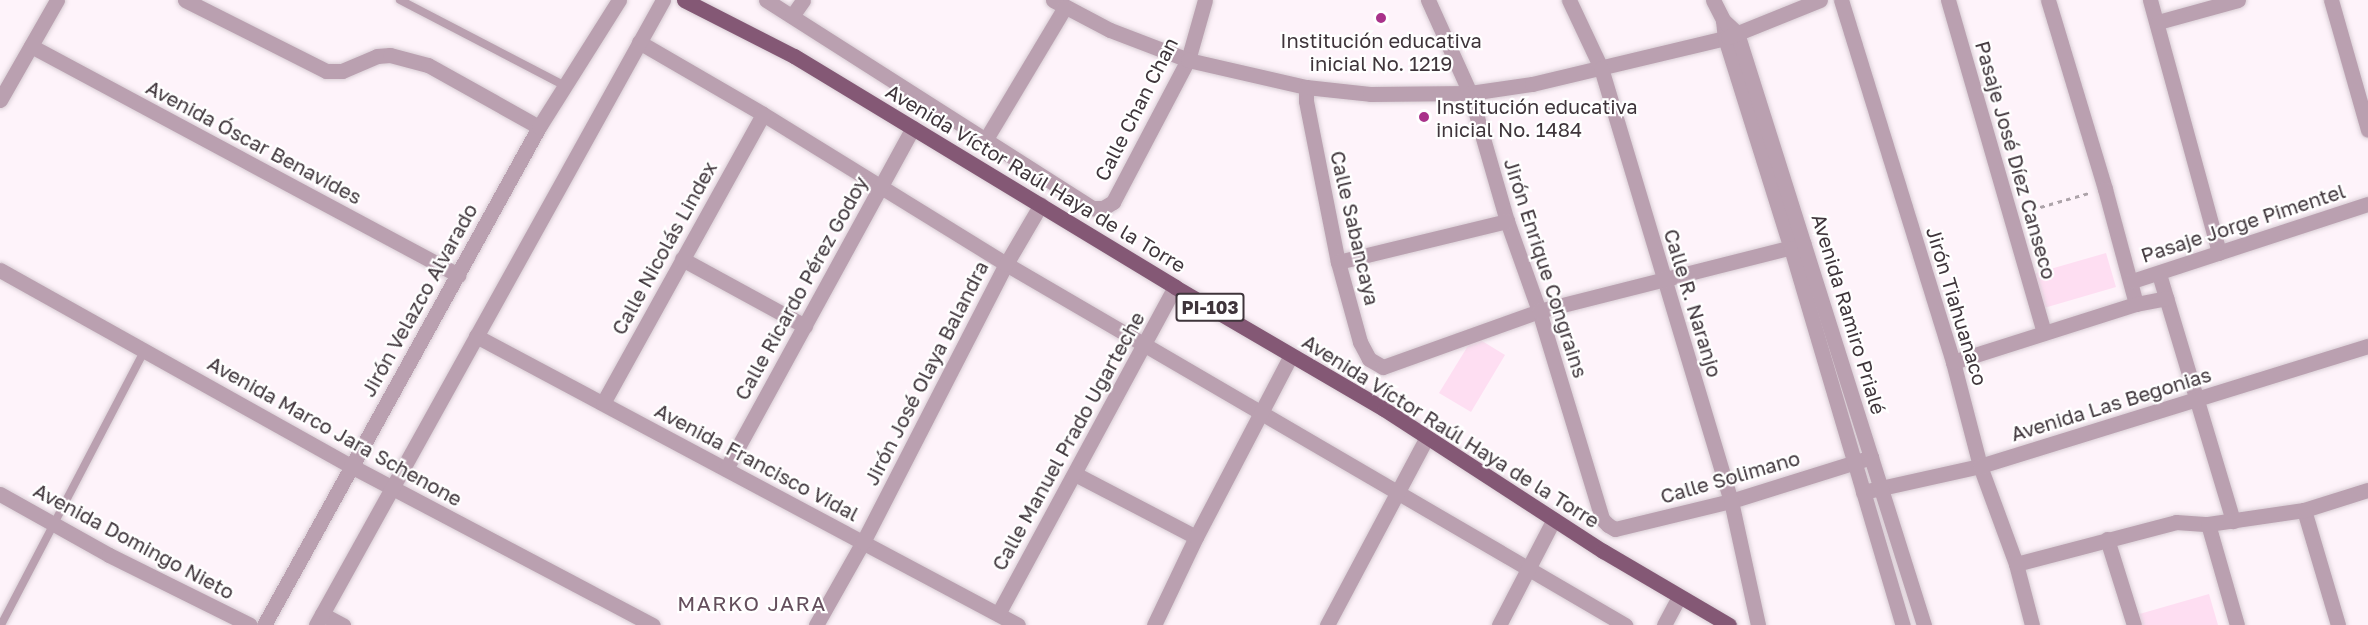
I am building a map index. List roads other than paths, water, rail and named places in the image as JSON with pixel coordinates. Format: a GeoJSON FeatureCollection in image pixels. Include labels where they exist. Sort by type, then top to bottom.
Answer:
{"type":"FeatureCollection","features":[{"type":"Feature","properties":{"kind":"main road","name":"Avenida Víctor Raúl Haya de la Torre"},"geometry":{"type":"LineString","coordinates":[[684,0],[794,56],[1427,437],[1679,597],[1729,625]]}},
{"type":"Feature","properties":{"kind":"street"},"geometry":{"type":"LineString","coordinates":[[2,90],[31,46],[57,0]]}},
{"type":"Feature","properties":{"kind":"street"},"geometry":{"type":"LineString","coordinates":[[185,0],[326,71],[342,71],[362,61],[390,55],[428,65],[539,127]]}},
{"type":"Feature","properties":{"kind":"street","name":"Jirón Velazco Alvarado"},"geometry":{"type":"LineString","coordinates":[[264,625],[539,127],[619,0]]}},
{"type":"Feature","properties":{"kind":"street"},"geometry":{"type":"LineString","coordinates":[[343,625],[319,620],[663,0]]}},
{"type":"Feature","properties":{"kind":"street"},"geometry":{"type":"LineString","coordinates":[[766,0],[986,139],[1059,3],[1110,30],[1188,60],[1306,87],[1370,94],[1470,93],[1532,84],[1731,36],[1820,0]]}},
{"type":"Feature","properties":{"kind":"street"},"geometry":{"type":"LineString","coordinates":[[792,16],[803,0]]}},
{"type":"Feature","properties":{"kind":"street","name":"Calle Chan Chan"},"geometry":{"type":"LineString","coordinates":[[986,139],[1093,208],[1103,208],[1113,202],[1188,60],[1205,0]]}},
{"type":"Feature","properties":{"kind":"street","name":"Jirón Enrique Congrains"},"geometry":{"type":"LineString","coordinates":[[1428,0],[1470,93],[1507,221],[1539,311],[1602,519]]}},
{"type":"Feature","properties":{"kind":"street","name":"Calle R. Naranjo"},"geometry":{"type":"LineString","coordinates":[[1569,0],[1601,68],[1731,501],[1758,625]]}},
{"type":"Feature","properties":{"kind":"street","name":"Avenida Ramiro Prialé"},"geometry":{"type":"LineString","coordinates":[[1713,0],[1731,36],[1798,246],[1881,487],[1924,625]]}},
{"type":"Feature","properties":{"kind":"street","name":"Jirón Tiahuanaco"},"geometry":{"type":"LineString","coordinates":[[1841,0],[1953,362],[1980,466],[2016,564],[2032,625]]}},
{"type":"Feature","properties":{"kind":"street","name":"Pasaje José Díez Canseco"},"geometry":{"type":"LineString","coordinates":[[1948,0],[2044,332]]}},
{"type":"Feature","properties":{"kind":"street"},"geometry":{"type":"LineString","coordinates":[[2048,0],[2132,281],[2136,304]]}},
{"type":"Feature","properties":{"kind":"street"},"geometry":{"type":"LineString","coordinates":[[2150,0],[2158,22],[2219,253]]}},
{"type":"Feature","properties":{"kind":"street"},"geometry":{"type":"LineString","coordinates":[[2158,22],[2238,0]]}},
{"type":"Feature","properties":{"kind":"street"},"geometry":{"type":"LineString","coordinates":[[2331,0],[2368,130]]}},
{"type":"Feature","properties":{"kind":"street"},"geometry":{"type":"LineString","coordinates":[[639,42],[763,114],[1006,264],[1398,491],[1528,571],[1625,625]]}},
{"type":"Feature","properties":{"kind":"street","name":"Avenida Óscar Benavides"},"geometry":{"type":"LineString","coordinates":[[31,46],[458,275]]}},
{"type":"Feature","properties":{"kind":"street","name":"Calle Sabancaya"},"geometry":{"type":"LineString","coordinates":[[1306,87],[1306,101],[1338,262],[1360,342],[1369,359],[1383,367],[1539,311]]}},
{"type":"Feature","properties":{"kind":"street","name":"Calle Nicolás Lindex"},"geometry":{"type":"LineString","coordinates":[[603,403],[763,114]]}},
{"type":"Feature","properties":{"kind":"street","name":"Calle Ricardo Pérez Godoy"},"geometry":{"type":"LineString","coordinates":[[726,469],[913,128]]}},
{"type":"Feature","properties":{"kind":"street","name":"Jirón José Olaya Balandra"},"geometry":{"type":"LineString","coordinates":[[816,625],[862,542],[1006,264],[1041,204]]}},
{"type":"Feature","properties":{"kind":"street","name":"Pasaje Jorge Pimentel"},"geometry":{"type":"LineString","coordinates":[[2132,281],[2368,204]]}},
{"type":"Feature","properties":{"kind":"street"},"geometry":{"type":"LineString","coordinates":[[1338,262],[1507,221]]}},
{"type":"Feature","properties":{"kind":"street"},"geometry":{"type":"LineString","coordinates":[[1539,311],[1798,246]]}},
{"type":"Feature","properties":{"kind":"street","name":"Avenida Ramiro Prialé"},"geometry":{"type":"LineString","coordinates":[[1798,246],[1853,462],[1903,625]]}},
{"type":"Feature","properties":{"kind":"street"},"geometry":{"type":"LineString","coordinates":[[682,259],[805,326]]}},
{"type":"Feature","properties":{"kind":"street","name":"Avenida Marco Jara Schenone"},"geometry":{"type":"LineString","coordinates":[[0,270],[351,466],[653,625]]}},
{"type":"Feature","properties":{"kind":"street"},"geometry":{"type":"LineString","coordinates":[[2159,274],[2199,400],[2233,521]]}},
{"type":"Feature","properties":{"kind":"street","name":"Calle Manuel Prado Ugarteche"},"geometry":{"type":"LineString","coordinates":[[998,614],[1175,287]]}},
{"type":"Feature","properties":{"kind":"street"},"geometry":{"type":"LineString","coordinates":[[1953,362],[2136,304],[2166,298]]}},
{"type":"Feature","properties":{"kind":"street","name":"Avenida Francisco Vidal"},"geometry":{"type":"LineString","coordinates":[[476,336],[1018,625]]}},
{"type":"Feature","properties":{"kind":"street","name":"Avenida Las Begonias"},"geometry":{"type":"LineString","coordinates":[[1863,492],[1980,466],[2368,346]]}},
{"type":"Feature","properties":{"kind":"street"},"geometry":{"type":"LineString","coordinates":[[1154,625],[1196,537],[1291,355]]}},
{"type":"Feature","properties":{"kind":"street"},"geometry":{"type":"LineString","coordinates":[[1327,625],[1427,437]]}},
{"type":"Feature","properties":{"kind":"street","name":"Calle Solimano"},"geometry":{"type":"LineString","coordinates":[[1602,519],[1615,529],[1731,501],[1871,457]]}},
{"type":"Feature","properties":{"kind":"street"},"geometry":{"type":"LineString","coordinates":[[1075,474],[1196,537]]}},
{"type":"Feature","properties":{"kind":"street"},"geometry":{"type":"LineString","coordinates":[[2016,564],[2176,522],[2208,524],[2304,510],[2368,490]]}},
{"type":"Feature","properties":{"kind":"street","name":"Avenida Domingo Nieto"},"geometry":{"type":"LineString","coordinates":[[0,494],[250,625]]}},
{"type":"Feature","properties":{"kind":"street"},"geometry":{"type":"LineString","coordinates":[[2304,510],[2338,625]]}},
{"type":"Feature","properties":{"kind":"street"},"geometry":{"type":"LineString","coordinates":[[1499,625],[1554,519]]}},
{"type":"Feature","properties":{"kind":"street"},"geometry":{"type":"LineString","coordinates":[[2208,524],[2237,625]]}},
{"type":"Feature","properties":{"kind":"street"},"geometry":{"type":"LineString","coordinates":[[2107,539],[2134,625]]}},
{"type":"Feature","properties":{"kind":"street"},"geometry":{"type":"LineString","coordinates":[[1665,625],[1679,597]]}},
{"type":"Feature","properties":{"kind":"lane"},"geometry":{"type":"LineString","coordinates":[[400,0],[565,86]]}},
{"type":"Feature","properties":{"kind":"lane"},"geometry":{"type":"LineString","coordinates":[[1,625],[144,351]]}},
{"type":"Feature","properties":{"kind":"place","name":"Institución educativa inicial No. 1219"},"geometry":{"type":"Point","coordinates":[1381,18]}},
{"type":"Feature","properties":{"kind":"place","name":"Institución educativa inicial No. 1484"},"geometry":{"type":"Point","coordinates":[1424,117]}},
{"type":"Feature","properties":{"kind":"district","name":"MARKO JARA"},"geometry":{"type":"Point","coordinates":[752,603]}}]}
